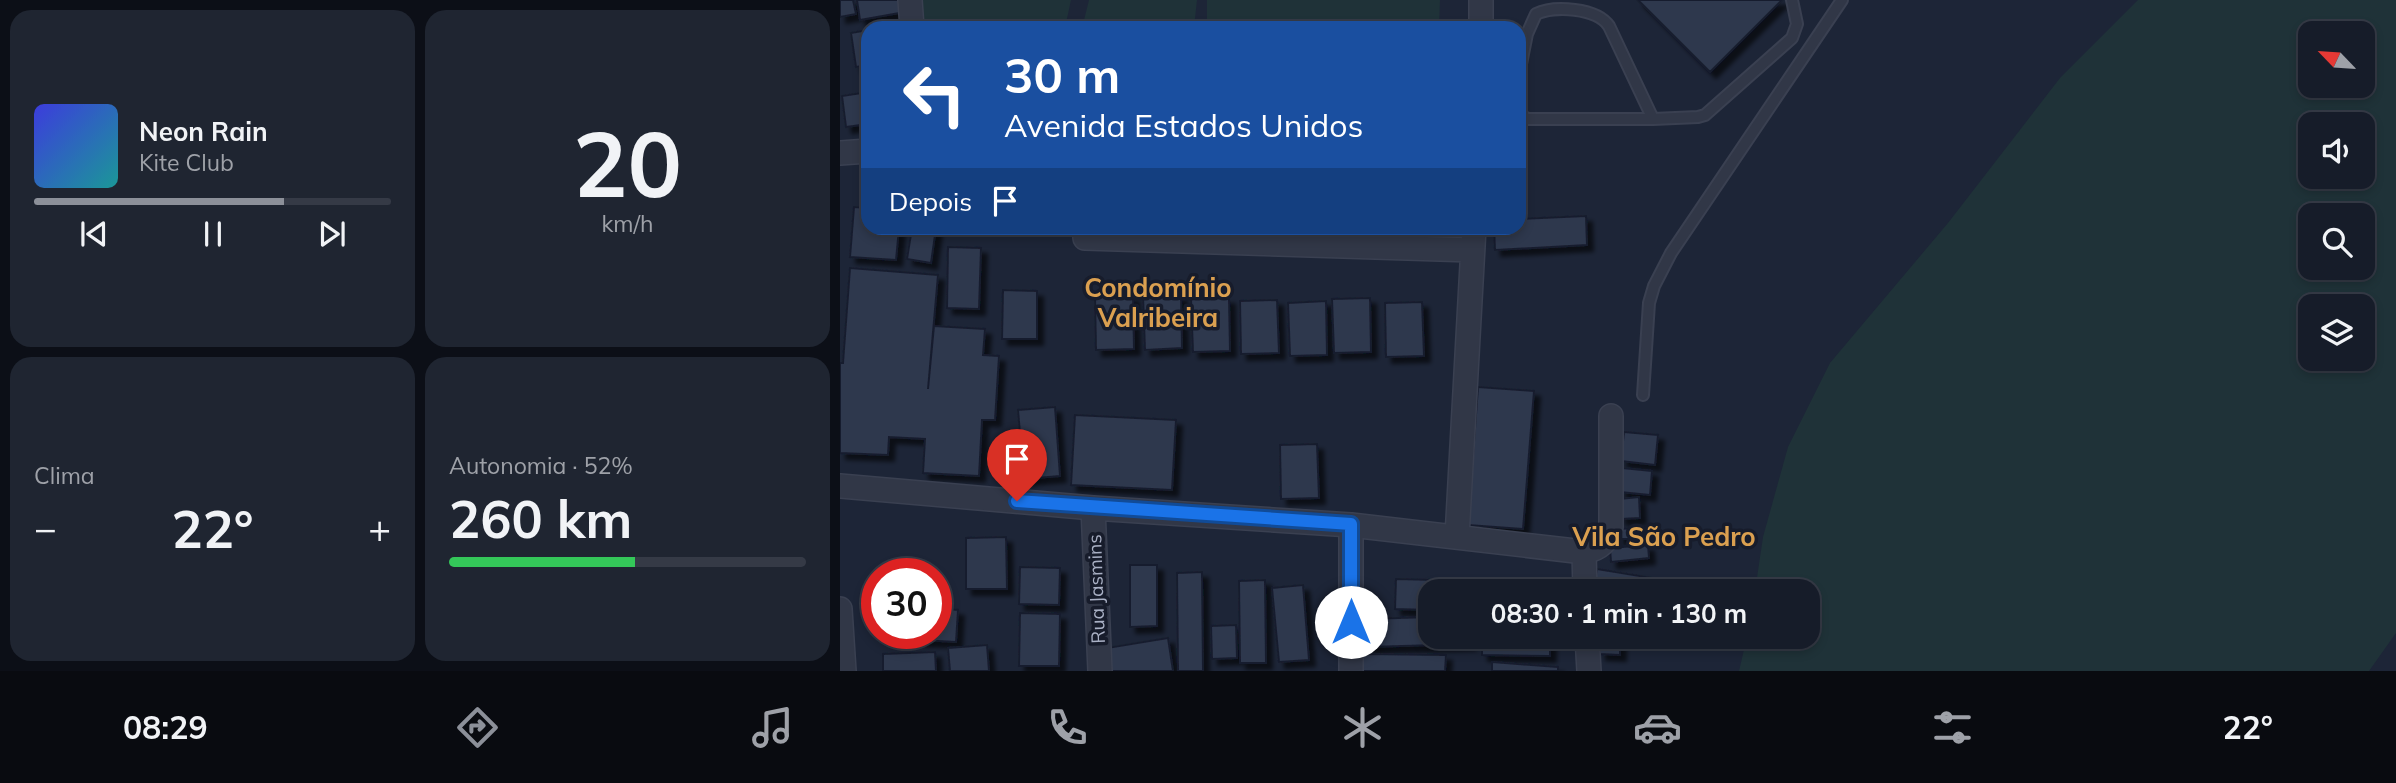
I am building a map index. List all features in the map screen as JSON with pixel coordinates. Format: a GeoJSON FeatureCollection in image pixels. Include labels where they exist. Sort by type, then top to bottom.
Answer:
{"type":"FeatureCollection","features":[{"type":"Feature","properties":{"kind":"street"},"geometry":{"type":"LineString","coordinates":[[910,0],[912,21]]}},
{"type":"Feature","properties":{"kind":"street"},"geometry":{"type":"LineString","coordinates":[[1481,0],[1481,21]]}},
{"type":"Feature","properties":{"kind":"street"},"geometry":{"type":"LineString","coordinates":[[840,153],[861,152]]}},
{"type":"Feature","properties":{"kind":"street"},"geometry":{"type":"LineString","coordinates":[[1085,238],[1473,239],[1457,537]]}},
{"type":"Feature","properties":{"kind":"street"},"geometry":{"type":"LineString","coordinates":[[840,486],[1093,508],[1351,524],[1584,552],[1602,545],[1609,537],[1611,527],[1611,416]]}},
{"type":"Feature","properties":{"kind":"street","name":"Rua Jasmins"},"geometry":{"type":"LineString","coordinates":[[1093,508],[1100,671]]}},
{"type":"Feature","properties":{"kind":"street"},"geometry":{"type":"LineString","coordinates":[[1351,524],[1351,671]]}},
{"type":"Feature","properties":{"kind":"street"},"geometry":{"type":"LineString","coordinates":[[1584,552],[1585,579]]}},
{"type":"Feature","properties":{"kind":"street"},"geometry":{"type":"LineString","coordinates":[[840,609],[844,671]]}},
{"type":"Feature","properties":{"kind":"street"},"geometry":{"type":"LineString","coordinates":[[1588,649],[1589,671]]}},
{"type":"Feature","properties":{"kind":"lane"},"geometry":{"type":"LineString","coordinates":[[1526,118],[1698,117],[1712,110],[1792,38],[1797,24],[1793,0]]}},
{"type":"Feature","properties":{"kind":"lane"},"geometry":{"type":"LineString","coordinates":[[1643,395],[1647,321],[1654,286],[1671,253],[1842,0]]}},
{"type":"Feature","properties":{"kind":"lane"},"geometry":{"type":"LineString","coordinates":[[1526,39],[1536,14],[1551,9],[1592,13],[1604,19],[1653,119]]}},
{"type":"Feature","properties":{"kind":"shaded area"},"geometry":{"type":"Polygon","coordinates":[[[917,0],[1071,0],[1066,21],[918,21],[917,0]]]}},
{"type":"Feature","properties":{"kind":"shaded area"},"geometry":{"type":"Polygon","coordinates":[[[1089,0],[1197,0],[1195,21],[1084,21],[1089,0]]]}},
{"type":"Feature","properties":{"kind":"shaded area"},"geometry":{"type":"Polygon","coordinates":[[[1207,0],[1440,0],[1439,21],[1207,21],[1207,0]]]}},
{"type":"Feature","properties":{"kind":"shaded area"},"geometry":{"type":"Polygon","coordinates":[[[2138,0],[2396,0],[2396,633],[2369,671],[1739,671],[1744,649],[1820,649],[1820,579],[1757,579],[1763,537],[1788,447],[1830,363],[1948,223],[2060,78],[2138,0]]]}},
{"type":"Feature","properties":{"kind":"building"},"geometry":{"type":"Polygon","coordinates":[[[840,0],[853,0],[856,14],[840,17],[840,0]]]}},
{"type":"Feature","properties":{"kind":"building"},"geometry":{"type":"Polygon","coordinates":[[[857,0],[903,0],[905,12],[860,20],[857,0]]]}},
{"type":"Feature","properties":{"kind":"building"},"geometry":{"type":"Polygon","coordinates":[[[1638,0],[1782,0],[1710,72],[1638,0]]]}},
{"type":"Feature","properties":{"kind":"building"},"geometry":{"type":"Polygon","coordinates":[[[861,31],[861,66],[856,67],[851,33],[861,31]]]}},
{"type":"Feature","properties":{"kind":"building"},"geometry":{"type":"Polygon","coordinates":[[[861,93],[861,125],[846,127],[842,96],[861,93]]]}},
{"type":"Feature","properties":{"kind":"building"},"geometry":{"type":"Polygon","coordinates":[[[854,207],[861,208],[861,235],[898,235],[896,260],[850,257],[854,207]]]}},
{"type":"Feature","properties":{"kind":"building"},"geometry":{"type":"Polygon","coordinates":[[[1586,216],[1587,245],[1495,250],[1494,235],[1526,235],[1526,219],[1586,216]]]}},
{"type":"Feature","properties":{"kind":"building"},"geometry":{"type":"Polygon","coordinates":[[[911,235],[935,235],[931,263],[907,259],[911,235]]]}},
{"type":"Feature","properties":{"kind":"building"},"geometry":{"type":"Polygon","coordinates":[[[1201,235],[1238,235],[1238,236],[1201,235]]]}},
{"type":"Feature","properties":{"kind":"building"},"geometry":{"type":"Polygon","coordinates":[[[1393,235],[1431,235],[1431,240],[1393,241],[1393,235]]]}},
{"type":"Feature","properties":{"kind":"building"},"geometry":{"type":"Polygon","coordinates":[[[948,247],[981,248],[979,309],[947,308],[948,247]]]}},
{"type":"Feature","properties":{"kind":"building"},"geometry":{"type":"Polygon","coordinates":[[[850,268],[938,275],[928,389],[934,326],[985,329],[983,355],[999,356],[995,420],[982,420],[979,476],[923,473],[925,439],[889,437],[888,455],[840,453],[840,363],[843,363],[850,268]]]}},
{"type":"Feature","properties":{"kind":"building"},"geometry":{"type":"Polygon","coordinates":[[[1003,290],[1037,291],[1037,339],[1002,339],[1003,290]]]}},
{"type":"Feature","properties":{"kind":"building"},"geometry":{"type":"Polygon","coordinates":[[[1181,295],[1182,348],[1145,350],[1143,296],[1181,295]]]}},
{"type":"Feature","properties":{"kind":"building"},"geometry":{"type":"Polygon","coordinates":[[[1133,296],[1134,349],[1096,350],[1095,297],[1133,296]]]}},
{"type":"Feature","properties":{"kind":"building"},"geometry":{"type":"Polygon","coordinates":[[[1229,298],[1230,351],[1193,352],[1191,299],[1229,298]]]}},
{"type":"Feature","properties":{"kind":"building"},"geometry":{"type":"Polygon","coordinates":[[[1370,298],[1371,352],[1334,353],[1332,299],[1370,298]]]}},
{"type":"Feature","properties":{"kind":"building"},"geometry":{"type":"Polygon","coordinates":[[[1277,300],[1279,353],[1241,354],[1240,301],[1277,300]]]}},
{"type":"Feature","properties":{"kind":"building"},"geometry":{"type":"Polygon","coordinates":[[[1326,301],[1327,355],[1290,356],[1288,303],[1326,301]]]}},
{"type":"Feature","properties":{"kind":"building"},"geometry":{"type":"Polygon","coordinates":[[[1422,302],[1424,356],[1386,357],[1385,303],[1422,302]]]}},
{"type":"Feature","properties":{"kind":"building"},"geometry":{"type":"Polygon","coordinates":[[[1478,387],[1534,391],[1523,529],[1468,525],[1478,387]]]}},
{"type":"Feature","properties":{"kind":"building"},"geometry":{"type":"Polygon","coordinates":[[[1055,407],[1060,476],[1024,479],[1018,410],[1055,407]]]}},
{"type":"Feature","properties":{"kind":"building"},"geometry":{"type":"Polygon","coordinates":[[[1075,415],[1176,420],[1172,490],[1071,485],[1075,415]]]}},
{"type":"Feature","properties":{"kind":"building"},"geometry":{"type":"Polygon","coordinates":[[[1624,432],[1658,435],[1655,465],[1621,461],[1624,432]]]}},
{"type":"Feature","properties":{"kind":"building"},"geometry":{"type":"Polygon","coordinates":[[[1317,444],[1319,498],[1281,499],[1280,445],[1317,444]]]}},
{"type":"Feature","properties":{"kind":"building"},"geometry":{"type":"Polygon","coordinates":[[[1622,468],[1652,471],[1650,495],[1620,492],[1622,468]]]}},
{"type":"Feature","properties":{"kind":"building"},"geometry":{"type":"Polygon","coordinates":[[[1639,497],[1640,518],[1620,519],[1619,499],[1639,497]]]}},
{"type":"Feature","properties":{"kind":"building"},"geometry":{"type":"Polygon","coordinates":[[[1635,528],[1635,539],[1618,539],[1618,529],[1635,528]]]}},
{"type":"Feature","properties":{"kind":"building"},"geometry":{"type":"Polygon","coordinates":[[[1006,537],[1007,589],[966,589],[966,538],[1006,537]]]}},
{"type":"Feature","properties":{"kind":"building"},"geometry":{"type":"Polygon","coordinates":[[[1648,545],[1649,558],[1611,562],[1610,548],[1648,545]]]}},
{"type":"Feature","properties":{"kind":"building"},"geometry":{"type":"Polygon","coordinates":[[[1130,565],[1157,565],[1157,626],[1130,627],[1130,565]]]}},
{"type":"Feature","properties":{"kind":"building"},"geometry":{"type":"Polygon","coordinates":[[[1020,567],[1060,568],[1059,605],[1019,604],[1020,567]]]}},
{"type":"Feature","properties":{"kind":"building"},"geometry":{"type":"Polygon","coordinates":[[[1597,569],[1652,578],[1652,579],[1595,579],[1597,569]]]}},
{"type":"Feature","properties":{"kind":"building"},"geometry":{"type":"Polygon","coordinates":[[[1202,572],[1203,671],[1178,671],[1177,573],[1202,572]]]}},
{"type":"Feature","properties":{"kind":"building"},"geometry":{"type":"Polygon","coordinates":[[[1396,579],[1418,580],[1418,610],[1395,609],[1396,579]]]}},
{"type":"Feature","properties":{"kind":"building"},"geometry":{"type":"Polygon","coordinates":[[[1265,580],[1266,663],[1240,663],[1239,581],[1265,580]]]}},
{"type":"Feature","properties":{"kind":"building"},"geometry":{"type":"Polygon","coordinates":[[[1303,585],[1309,660],[1279,662],[1272,588],[1303,585]]]}},
{"type":"Feature","properties":{"kind":"building"},"geometry":{"type":"Polygon","coordinates":[[[952,609],[958,610],[956,642],[952,642],[952,609]]]}},
{"type":"Feature","properties":{"kind":"building"},"geometry":{"type":"Polygon","coordinates":[[[1020,613],[1060,614],[1059,666],[1019,666],[1020,613]]]}},
{"type":"Feature","properties":{"kind":"building"},"geometry":{"type":"Polygon","coordinates":[[[1418,617],[1418,646],[1368,647],[1367,619],[1418,617]]]}},
{"type":"Feature","properties":{"kind":"building"},"geometry":{"type":"Polygon","coordinates":[[[1236,625],[1237,658],[1212,659],[1211,626],[1236,625]]]}},
{"type":"Feature","properties":{"kind":"building"},"geometry":{"type":"Polygon","coordinates":[[[1168,638],[1173,671],[1110,671],[1107,648],[1168,638]]]}},
{"type":"Feature","properties":{"kind":"building"},"geometry":{"type":"Polygon","coordinates":[[[987,645],[989,671],[950,671],[948,649],[987,645]]]}},
{"type":"Feature","properties":{"kind":"building"},"geometry":{"type":"Polygon","coordinates":[[[1482,649],[1550,649],[1550,656],[1482,655],[1482,649]]]}},
{"type":"Feature","properties":{"kind":"building"},"geometry":{"type":"Polygon","coordinates":[[[1600,649],[1620,649],[1620,655],[1600,654],[1600,649]]]}},
{"type":"Feature","properties":{"kind":"building"},"geometry":{"type":"Polygon","coordinates":[[[935,652],[936,671],[883,671],[883,654],[935,652]]]}},
{"type":"Feature","properties":{"kind":"building"},"geometry":{"type":"Polygon","coordinates":[[[1363,654],[1446,655],[1445,671],[1362,671],[1363,654]]]}},
{"type":"Feature","properties":{"kind":"building"},"geometry":{"type":"Polygon","coordinates":[[[1492,662],[1558,667],[1558,671],[1492,671],[1492,662]]]}},
{"type":"Feature","properties":{"kind":"district","name":"Condomínio Valribeira"},"geometry":{"type":"Point","coordinates":[1158,302]}},
{"type":"Feature","properties":{"kind":"district","name":"Vila São Pedro"},"geometry":{"type":"Point","coordinates":[1664,536]}},
{"type":"Feature","properties":{"kind":"route"},"geometry":{"type":"LineString","coordinates":[[1017,501],[1351,524],[1351,622]]}}]}
